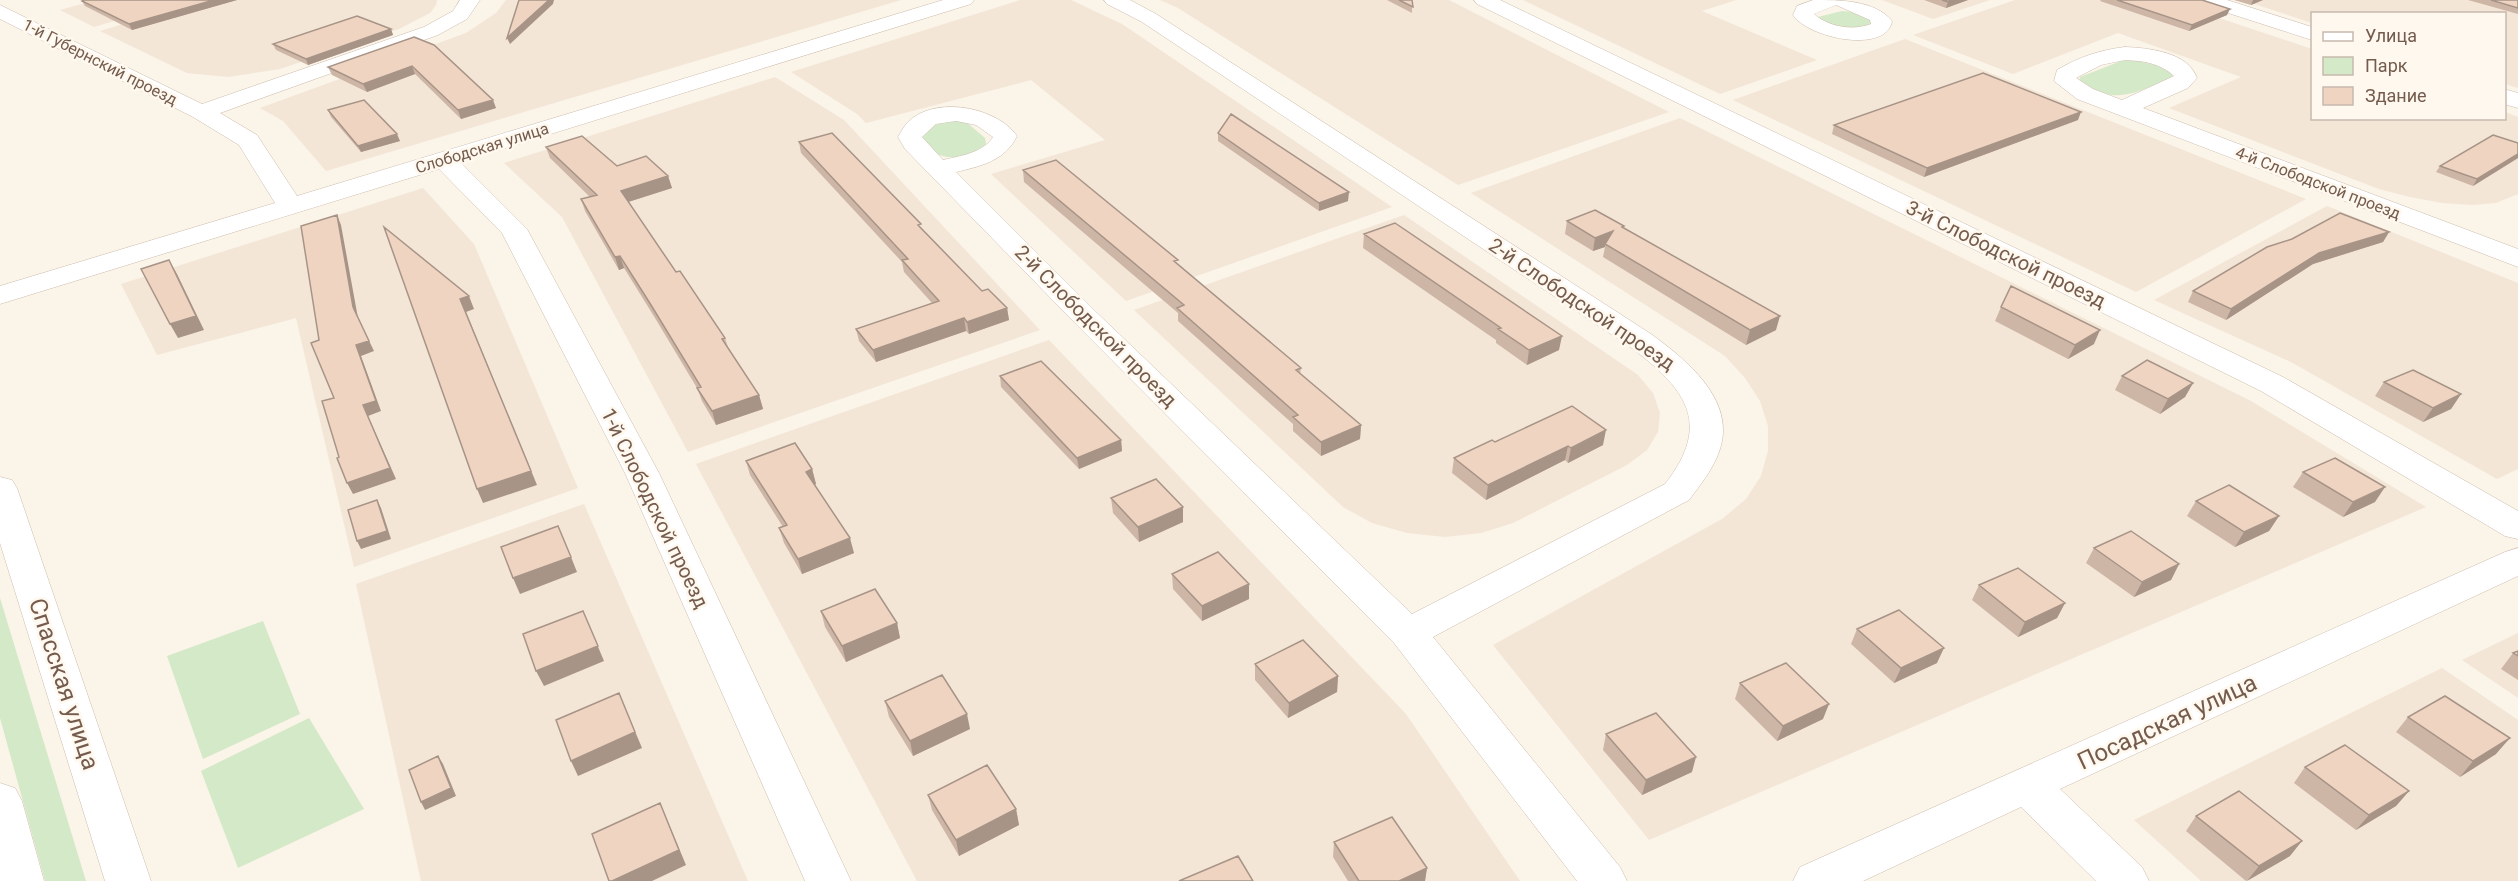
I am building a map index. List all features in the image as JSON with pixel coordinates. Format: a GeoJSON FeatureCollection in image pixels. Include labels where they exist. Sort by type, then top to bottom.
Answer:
{"type":"FeatureCollection","features":[{"type":"Feature","properties":{"kind":"street","name":"1-й Губернский проезд"},"geometry":{"type":"LineString","coordinates":[[201,112],[431,31],[460,15],[470,0]]}},
{"type":"Feature","properties":{"kind":"street","name":"Слободская улица"},"geometry":{"type":"LineString","coordinates":[[0,295],[964,0]]}},
{"type":"Feature","properties":{"kind":"street","name":"2-й Слободской проезд"},"geometry":{"type":"LineString","coordinates":[[1114,0],[1149,18],[1663,355],[1682,373],[1696,392],[1704,412],[1707,433],[1704,454],[1694,474],[1677,492],[1408,633]]}},
{"type":"Feature","properties":{"kind":"street","name":"3-й Слободской проезд"},"geometry":{"type":"LineString","coordinates":[[1484,0],[2272,384],[2518,526]]}},
{"type":"Feature","properties":{"kind":"street"},"geometry":{"type":"LineString","coordinates":[[1832,0],[1811,6],[1804,10],[1803,15],[1807,21],[1820,27],[1841,32],[1863,33],[1881,27],[1882,21],[1877,16],[1840,0]]}},
{"type":"Feature","properties":{"kind":"street"},"geometry":{"type":"LineString","coordinates":[[2207,0],[2311,33]]}},
{"type":"Feature","properties":{"kind":"street","name":"1-й Губернский проезд"},"geometry":{"type":"LineString","coordinates":[[0,11],[28,3]]}},
{"type":"Feature","properties":{"kind":"street","name":"1-й Губернский проезд"},"geometry":{"type":"LineString","coordinates":[[0,11],[201,112],[248,140],[290,206]]}},
{"type":"Feature","properties":{"kind":"street","name":"4-й Слободской проезд"},"geometry":{"type":"LineString","coordinates":[[2124,108],[2516,256]]}},
{"type":"Feature","properties":{"kind":"street","name":"1-й Слободской проезд"},"geometry":{"type":"LineString","coordinates":[[444,160],[514,229],[642,473],[828,881]]}},
{"type":"Feature","properties":{"kind":"street","name":"2-й Слободской проезд"},"geometry":{"type":"LineString","coordinates":[[939,168],[1086,318],[1408,633],[1604,881]]}},
{"type":"Feature","properties":{"kind":"street","name":"Спасская улица"},"geometry":{"type":"LineString","coordinates":[[0,488],[128,881]]}},
{"type":"Feature","properties":{"kind":"street","name":"Посадская улица"},"geometry":{"type":"LineString","coordinates":[[1816,881],[2518,561]]}},
{"type":"Feature","properties":{"kind":"street"},"geometry":{"type":"LineString","coordinates":[[2028,786],[2126,881]]}},
{"type":"Feature","properties":{"kind":"street"},"geometry":{"type":"LineString","coordinates":[[0,801],[21,881]]}},
{"type":"Feature","properties":{"kind":"shaded area"},"geometry":{"type":"Polygon","coordinates":[[[96,0],[185,0],[94,27],[60,10],[96,0]]]}},
{"type":"Feature","properties":{"kind":"shaded area"},"geometry":{"type":"Polygon","coordinates":[[[203,0],[437,0],[430,13],[399,29],[280,69],[228,77],[187,73],[100,31],[203,0]]]}},
{"type":"Feature","properties":{"kind":"shaded area"},"geometry":{"type":"Polygon","coordinates":[[[506,0],[901,0],[326,171],[283,121],[260,108],[466,33],[496,13],[506,0]]]}},
{"type":"Feature","properties":{"kind":"shaded area"},"geometry":{"type":"Polygon","coordinates":[[[1020,0],[1071,0],[1122,24],[1392,207],[1126,301],[991,174],[1105,140],[1031,80],[866,123],[857,114],[791,72],[1020,0]]]}},
{"type":"Feature","properties":{"kind":"shaded area"},"geometry":{"type":"Polygon","coordinates":[[[1160,0],[1449,0],[1669,112],[1458,185],[1178,8],[1160,0]]]}},
{"type":"Feature","properties":{"kind":"shaded area"},"geometry":{"type":"Polygon","coordinates":[[[1523,0],[1736,0],[1702,11],[1817,60],[1720,94],[1523,0]]]}},
{"type":"Feature","properties":{"kind":"shaded area"},"geometry":{"type":"Polygon","coordinates":[[[1882,0],[1990,0],[1933,19],[1882,0]]]}},
{"type":"Feature","properties":{"kind":"shaded area"},"geometry":{"type":"Polygon","coordinates":[[[2015,0],[2165,0],[2311,49],[2311,120],[2506,120],[2506,112],[2518,117],[2518,194],[2496,203],[2472,205],[2442,203],[2410,197],[2379,189],[2169,108],[2241,77],[2118,33],[2013,74],[1913,35],[2015,0]]]}},
{"type":"Feature","properties":{"kind":"shaded area"},"geometry":{"type":"Polygon","coordinates":[[[2242,0],[2518,0],[2518,88],[2506,84],[2506,12],[2311,12],[2311,23],[2242,0]]]}},
{"type":"Feature","properties":{"kind":"shaded area"},"geometry":{"type":"Polygon","coordinates":[[[1905,39],[2306,199],[2136,292],[1733,100],[1905,39]]]}},
{"type":"Feature","properties":{"kind":"shaded area"},"geometry":{"type":"Polygon","coordinates":[[[775,77],[844,120],[1040,330],[688,452],[562,217],[504,163],[775,77]]]}},
{"type":"Feature","properties":{"kind":"shaded area"},"geometry":{"type":"Polygon","coordinates":[[[1680,118],[2251,401],[2426,507],[1649,840],[1493,645],[1722,519],[1746,499],[1761,476],[1768,451],[1768,426],[1760,401],[1745,378],[1725,356],[1471,193],[1680,118]]]}},
{"type":"Feature","properties":{"kind":"shaded area"},"geometry":{"type":"Polygon","coordinates":[[[423,188],[474,244],[578,488],[354,567],[296,318],[157,355],[121,284],[423,188]]]}},
{"type":"Feature","properties":{"kind":"shaded area"},"geometry":{"type":"Polygon","coordinates":[[[2327,206],[2518,283],[2518,469],[2497,479],[2291,362],[2154,300],[2327,206]]]}},
{"type":"Feature","properties":{"kind":"shaded area"},"geometry":{"type":"Polygon","coordinates":[[[1404,215],[1638,375],[1653,393],[1660,413],[1658,432],[1647,450],[1627,465],[1513,523],[1481,533],[1445,537],[1407,533],[1372,523],[1343,507],[1134,310],[1404,215]]]}},
{"type":"Feature","properties":{"kind":"shaded area"},"geometry":{"type":"Polygon","coordinates":[[[1049,340],[1406,714],[1520,881],[917,881],[696,464],[1049,340]]]}},
{"type":"Feature","properties":{"kind":"shaded area"},"geometry":{"type":"Polygon","coordinates":[[[584,504],[748,881],[421,881],[356,584],[584,504]]]}},
{"type":"Feature","properties":{"kind":"shaded area"},"geometry":{"type":"Polygon","coordinates":[[[2518,633],[2518,698],[2462,660],[2518,633]]]}},
{"type":"Feature","properties":{"kind":"shaded area"},"geometry":{"type":"Polygon","coordinates":[[[2442,668],[2518,720],[2518,881],[2201,881],[2134,820],[2442,668]]]}},
{"type":"Feature","properties":{"kind":"green space"},"geometry":{"type":"Polygon","coordinates":[[[1842,11],[1854,12],[1873,20],[1872,24],[1853,31],[1819,21],[1818,17],[1842,11]]]}},
{"type":"Feature","properties":{"kind":"green space"},"geometry":{"type":"Polygon","coordinates":[[[2132,60],[2165,67],[2173,75],[2146,89],[2125,95],[2104,93],[2079,82],[2080,77],[2121,61],[2132,60]]]}},
{"type":"Feature","properties":{"kind":"green space"},"geometry":{"type":"Polygon","coordinates":[[[936,120],[965,121],[985,138],[986,144],[977,152],[964,156],[950,157],[937,154],[919,138],[936,120]]]}},
{"type":"Feature","properties":{"kind":"green space"},"geometry":{"type":"Polygon","coordinates":[[[0,598],[86,881],[45,881],[0,718],[0,598]]]}},
{"type":"Feature","properties":{"kind":"green space"},"geometry":{"type":"Polygon","coordinates":[[[263,621],[300,714],[203,759],[167,656],[263,621]]]}},
{"type":"Feature","properties":{"kind":"green space"},"geometry":{"type":"Polygon","coordinates":[[[309,718],[364,809],[238,868],[201,771],[309,718]]]}},
{"type":"Feature","properties":{"kind":"building"},"geometry":{"type":"Polygon","coordinates":[[[214,0],[129,24],[82,1],[214,0]]]}},
{"type":"Feature","properties":{"kind":"building"},"geometry":{"type":"Polygon","coordinates":[[[519,0],[549,0],[507,38],[519,0]]]}},
{"type":"Feature","properties":{"kind":"building"},"geometry":{"type":"Polygon","coordinates":[[[1399,0],[1412,0],[1413,7],[1399,0]]]}},
{"type":"Feature","properties":{"kind":"building"},"geometry":{"type":"Polygon","coordinates":[[[2117,0],[2202,0],[2230,9],[2192,25],[2117,0]]]}},
{"type":"Feature","properties":{"kind":"building"},"geometry":{"type":"Polygon","coordinates":[[[2491,0],[2518,0],[2518,8],[2491,0]]]}},
{"type":"Feature","properties":{"kind":"building"},"geometry":{"type":"Polygon","coordinates":[[[357,16],[391,29],[306,59],[273,44],[357,16]]]}},
{"type":"Feature","properties":{"kind":"building"},"geometry":{"type":"Polygon","coordinates":[[[414,37],[434,45],[493,100],[458,110],[412,66],[363,84],[328,67],[414,37]]]}},
{"type":"Feature","properties":{"kind":"building"},"geometry":{"type":"Polygon","coordinates":[[[1983,73],[2081,112],[1927,168],[1834,125],[1983,73]]]}},
{"type":"Feature","properties":{"kind":"building"},"geometry":{"type":"Polygon","coordinates":[[[364,100],[397,134],[358,146],[328,110],[364,100]]]}},
{"type":"Feature","properties":{"kind":"building"},"geometry":{"type":"Polygon","coordinates":[[[1231,114],[1349,192],[1319,203],[1218,133],[1231,114]]]}},
{"type":"Feature","properties":{"kind":"building"},"geometry":{"type":"Polygon","coordinates":[[[832,133],[921,224],[918,225],[982,291],[988,289],[1007,308],[967,322],[964,318],[873,350],[856,329],[939,301],[902,260],[908,259],[799,142],[832,133]]]}},
{"type":"Feature","properties":{"kind":"building"},"geometry":{"type":"Polygon","coordinates":[[[2493,135],[2518,143],[2518,154],[2477,179],[2440,166],[2493,135]]]}},
{"type":"Feature","properties":{"kind":"building"},"geometry":{"type":"Polygon","coordinates":[[[582,136],[617,166],[646,156],[668,176],[621,191],[676,272],[680,271],[725,338],[722,339],[759,395],[712,411],[697,388],[701,387],[651,305],[620,256],[615,257],[581,199],[597,195],[546,147],[582,136]]]}},
{"type":"Feature","properties":{"kind":"building"},"geometry":{"type":"Polygon","coordinates":[[[1056,160],[1178,260],[1174,261],[1301,368],[1296,370],[1361,425],[1321,442],[1293,417],[1298,415],[1177,308],[1184,305],[1023,170],[1056,160]]]}},
{"type":"Feature","properties":{"kind":"building"},"geometry":{"type":"Polygon","coordinates":[[[1595,210],[1780,316],[1750,330],[1605,244],[1613,231],[1595,238],[1567,221],[1595,210]]]}},
{"type":"Feature","properties":{"kind":"building"},"geometry":{"type":"Polygon","coordinates":[[[2340,213],[2389,232],[2319,253],[2231,309],[2193,291],[2267,247],[2292,239],[2340,213]]]}},
{"type":"Feature","properties":{"kind":"building"},"geometry":{"type":"Polygon","coordinates":[[[337,215],[353,307],[369,341],[356,345],[376,401],[363,405],[390,468],[347,483],[337,458],[339,457],[322,401],[334,398],[311,343],[319,340],[301,226],[337,215]]]}},
{"type":"Feature","properties":{"kind":"building"},"geometry":{"type":"Polygon","coordinates":[[[1395,223],[1562,336],[1529,350],[1498,329],[1501,328],[1364,234],[1395,223]]]}},
{"type":"Feature","properties":{"kind":"building"},"geometry":{"type":"Polygon","coordinates":[[[384,227],[469,296],[460,299],[531,471],[477,489],[384,227]]]}},
{"type":"Feature","properties":{"kind":"building"},"geometry":{"type":"Polygon","coordinates":[[[169,260],[196,316],[170,324],[141,269],[169,260]]]}},
{"type":"Feature","properties":{"kind":"building"},"geometry":{"type":"Polygon","coordinates":[[[2011,286],[2100,330],[2075,345],[2001,307],[2011,286]]]}},
{"type":"Feature","properties":{"kind":"building"},"geometry":{"type":"Polygon","coordinates":[[[2147,360],[2193,383],[2168,399],[2122,376],[2147,360]]]}},
{"type":"Feature","properties":{"kind":"building"},"geometry":{"type":"Polygon","coordinates":[[[1041,361],[1121,440],[1077,458],[1000,376],[1041,361]]]}},
{"type":"Feature","properties":{"kind":"building"},"geometry":{"type":"Polygon","coordinates":[[[2413,370],[2461,394],[2433,408],[2384,382],[2413,370]]]}},
{"type":"Feature","properties":{"kind":"building"},"geometry":{"type":"Polygon","coordinates":[[[1572,406],[1606,430],[1488,485],[1454,458],[1492,440],[1495,442],[1572,406]]]}},
{"type":"Feature","properties":{"kind":"building"},"geometry":{"type":"Polygon","coordinates":[[[795,443],[812,469],[806,472],[850,538],[798,559],[779,528],[787,525],[746,461],[795,443]]]}},
{"type":"Feature","properties":{"kind":"building"},"geometry":{"type":"Polygon","coordinates":[[[2335,458],[2385,487],[2353,502],[2303,472],[2335,458]]]}},
{"type":"Feature","properties":{"kind":"building"},"geometry":{"type":"Polygon","coordinates":[[[1156,479],[1183,507],[1138,527],[1111,498],[1156,479]]]}},
{"type":"Feature","properties":{"kind":"building"},"geometry":{"type":"Polygon","coordinates":[[[2229,485],[2279,516],[2244,532],[2196,501],[2229,485]]]}},
{"type":"Feature","properties":{"kind":"building"},"geometry":{"type":"Polygon","coordinates":[[[377,500],[387,531],[357,541],[348,510],[377,500]]]}},
{"type":"Feature","properties":{"kind":"building"},"geometry":{"type":"Polygon","coordinates":[[[558,526],[571,557],[513,578],[501,547],[558,526]]]}},
{"type":"Feature","properties":{"kind":"building"},"geometry":{"type":"Polygon","coordinates":[[[2131,531],[2179,564],[2142,582],[2094,548],[2131,531]]]}},
{"type":"Feature","properties":{"kind":"building"},"geometry":{"type":"Polygon","coordinates":[[[1218,552],[1249,584],[1202,606],[1172,574],[1218,552]]]}},
{"type":"Feature","properties":{"kind":"building"},"geometry":{"type":"Polygon","coordinates":[[[2018,568],[2065,603],[2025,622],[1979,585],[2018,568]]]}},
{"type":"Feature","properties":{"kind":"building"},"geometry":{"type":"Polygon","coordinates":[[[875,589],[897,623],[842,646],[821,611],[875,589]]]}},
{"type":"Feature","properties":{"kind":"building"},"geometry":{"type":"Polygon","coordinates":[[[1899,610],[1944,648],[1901,668],[1857,629],[1899,610]]]}},
{"type":"Feature","properties":{"kind":"building"},"geometry":{"type":"Polygon","coordinates":[[[583,611],[598,646],[536,671],[523,634],[583,611]]]}},
{"type":"Feature","properties":{"kind":"building"},"geometry":{"type":"Polygon","coordinates":[[[1303,640],[1338,676],[1289,703],[1255,664],[1303,640]]]}},
{"type":"Feature","properties":{"kind":"building"},"geometry":{"type":"Polygon","coordinates":[[[1786,663],[1829,704],[1783,726],[1740,683],[1786,663]]]}},
{"type":"Feature","properties":{"kind":"building"},"geometry":{"type":"Polygon","coordinates":[[[942,675],[967,714],[910,741],[885,701],[942,675]]]}},
{"type":"Feature","properties":{"kind":"building"},"geometry":{"type":"Polygon","coordinates":[[[619,693],[635,732],[571,761],[556,720],[619,693]]]}},
{"type":"Feature","properties":{"kind":"building"},"geometry":{"type":"Polygon","coordinates":[[[2445,696],[2510,738],[2473,761],[2408,717],[2445,696]]]}},
{"type":"Feature","properties":{"kind":"building"},"geometry":{"type":"Polygon","coordinates":[[[1656,713],[1696,757],[1646,780],[1606,734],[1656,713]]]}},
{"type":"Feature","properties":{"kind":"building"},"geometry":{"type":"Polygon","coordinates":[[[2345,745],[2409,791],[2369,815],[2305,767],[2345,745]]]}},
{"type":"Feature","properties":{"kind":"building"},"geometry":{"type":"Polygon","coordinates":[[[438,756],[451,788],[421,802],[409,770],[438,756]]]}},
{"type":"Feature","properties":{"kind":"building"},"geometry":{"type":"Polygon","coordinates":[[[987,765],[1016,809],[956,840],[928,795],[987,765]]]}},
{"type":"Feature","properties":{"kind":"building"},"geometry":{"type":"Polygon","coordinates":[[[2239,791],[2302,841],[2259,866],[2196,816],[2239,791]]]}},
{"type":"Feature","properties":{"kind":"building"},"geometry":{"type":"Polygon","coordinates":[[[660,803],[679,850],[609,881],[592,834],[660,803]]]}},
{"type":"Feature","properties":{"kind":"building"},"geometry":{"type":"Polygon","coordinates":[[[1392,817],[1427,868],[1399,881],[1359,881],[1334,842],[1392,817]]]}},
{"type":"Feature","properties":{"kind":"building"},"geometry":{"type":"Polygon","coordinates":[[[1238,856],[1253,881],[1179,881],[1238,856]]]}}]}
